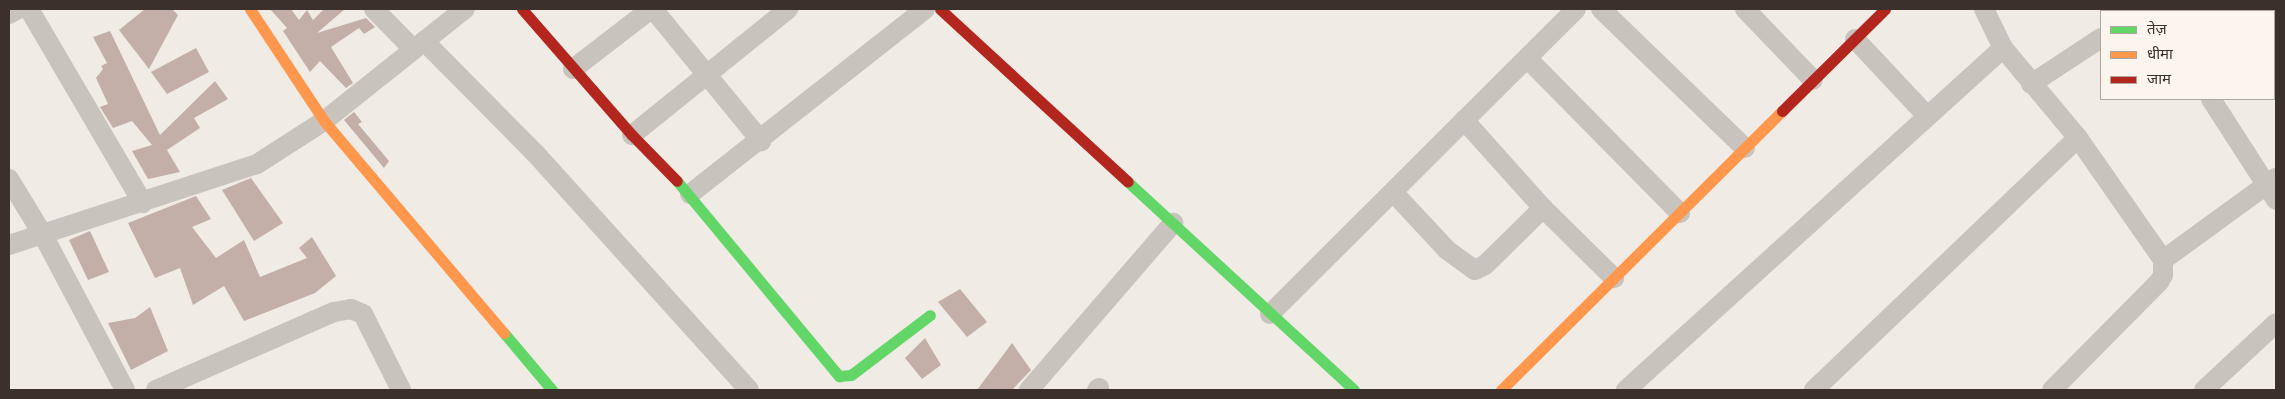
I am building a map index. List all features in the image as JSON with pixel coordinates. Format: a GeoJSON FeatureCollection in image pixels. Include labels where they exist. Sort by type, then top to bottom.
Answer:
{"type":"FeatureCollection","features":[{"type":"Feature","properties":{"kind":"street"},"geometry":{"type":"LineString","coordinates":[[9,14],[18,9]]}},
{"type":"Feature","properties":{"kind":"street"},"geometry":{"type":"LineString","coordinates":[[29,9],[143,203]]}},
{"type":"Feature","properties":{"kind":"street"},"geometry":{"type":"LineString","coordinates":[[250,9],[324,121],[552,390]]}},
{"type":"Feature","properties":{"kind":"street"},"geometry":{"type":"LineString","coordinates":[[374,9],[418,45],[535,153],[749,390]]}},
{"type":"Feature","properties":{"kind":"street"},"geometry":{"type":"LineString","coordinates":[[9,245],[143,203],[257,164],[324,121],[465,9]]}},
{"type":"Feature","properties":{"kind":"street"},"geometry":{"type":"LineString","coordinates":[[522,9],[632,135],[690,194],[839,376],[850,375],[930,315]]}},
{"type":"Feature","properties":{"kind":"street"},"geometry":{"type":"LineString","coordinates":[[573,69],[652,9],[709,73],[761,141]]}},
{"type":"Feature","properties":{"kind":"street"},"geometry":{"type":"LineString","coordinates":[[632,135],[788,9]]}},
{"type":"Feature","properties":{"kind":"street"},"geometry":{"type":"LineString","coordinates":[[690,194],[761,141],[925,9]]}},
{"type":"Feature","properties":{"kind":"street"},"geometry":{"type":"LineString","coordinates":[[940,9],[1354,390]]}},
{"type":"Feature","properties":{"kind":"street"},"geometry":{"type":"LineString","coordinates":[[1270,314],[1576,9]]}},
{"type":"Feature","properties":{"kind":"street"},"geometry":{"type":"LineString","coordinates":[[1601,9],[1745,148]]}},
{"type":"Feature","properties":{"kind":"street"},"geometry":{"type":"LineString","coordinates":[[1744,9],[1814,80]]}},
{"type":"Feature","properties":{"kind":"street"},"geometry":{"type":"LineString","coordinates":[[1984,9],[2003,48],[2031,84],[2078,138],[2163,260],[2163,275],[2159,282],[2052,390]]}},
{"type":"Feature","properties":{"kind":"street"},"geometry":{"type":"LineString","coordinates":[[1501,390],[1814,80],[1882,10]]}},
{"type":"Feature","properties":{"kind":"street"},"geometry":{"type":"LineString","coordinates":[[1855,39],[1927,116]]}},
{"type":"Feature","properties":{"kind":"street"},"geometry":{"type":"LineString","coordinates":[[2031,84],[2100,39]]}},
{"type":"Feature","properties":{"kind":"street"},"geometry":{"type":"LineString","coordinates":[[1626,390],[2003,48]]}},
{"type":"Feature","properties":{"kind":"street"},"geometry":{"type":"LineString","coordinates":[[1527,58],[1680,212]]}},
{"type":"Feature","properties":{"kind":"street"},"geometry":{"type":"LineString","coordinates":[[2163,260],[2273,188],[2218,101]]}},
{"type":"Feature","properties":{"kind":"street"},"geometry":{"type":"LineString","coordinates":[[1464,120],[1543,208],[1614,278]]}},
{"type":"Feature","properties":{"kind":"street"},"geometry":{"type":"LineString","coordinates":[[1814,390],[2078,138]]}},
{"type":"Feature","properties":{"kind":"street"},"geometry":{"type":"LineString","coordinates":[[9,179],[43,235],[125,390]]}},
{"type":"Feature","properties":{"kind":"street"},"geometry":{"type":"LineString","coordinates":[[1392,192],[1447,250],[1467,267],[1475,270],[1484,265],[1543,208]]}},
{"type":"Feature","properties":{"kind":"street"},"geometry":{"type":"LineString","coordinates":[[1029,390],[1173,224]]}},
{"type":"Feature","properties":{"kind":"street"},"geometry":{"type":"LineString","coordinates":[[156,390],[334,312],[351,309],[363,314],[401,390]]}},
{"type":"Feature","properties":{"kind":"street"},"geometry":{"type":"LineString","coordinates":[[2215,386],[2276,323]]}},
{"type":"Feature","properties":{"kind":"building"},"geometry":{"type":"Polygon","coordinates":[[[145,9],[172,9],[178,15],[149,69],[119,30],[145,9]]]}},
{"type":"Feature","properties":{"kind":"building"},"geometry":{"type":"Polygon","coordinates":[[[270,9],[291,9],[299,20],[307,10],[313,20],[324,9],[345,9],[317,33],[366,18],[375,27],[364,34],[359,28],[331,47],[353,83],[346,88],[320,61],[310,72],[283,31],[287,28],[270,9]]]}},
{"type":"Feature","properties":{"kind":"building"},"geometry":{"type":"Polygon","coordinates":[[[110,31],[160,135],[215,81],[228,99],[194,118],[200,128],[167,150],[180,172],[148,179],[132,151],[152,145],[132,121],[113,128],[100,107],[108,104],[96,78],[103,69],[101,66],[107,63],[93,37],[110,31]]]}},
{"type":"Feature","properties":{"kind":"building"},"geometry":{"type":"Polygon","coordinates":[[[196,48],[209,72],[167,94],[151,72],[196,48]]]}},
{"type":"Feature","properties":{"kind":"building"},"geometry":{"type":"Polygon","coordinates":[[[354,112],[362,122],[358,124],[389,161],[384,168],[344,120],[354,112]]]}},
{"type":"Feature","properties":{"kind":"building"},"geometry":{"type":"Polygon","coordinates":[[[251,178],[283,223],[254,241],[222,190],[251,178]]]}},
{"type":"Feature","properties":{"kind":"building"},"geometry":{"type":"Polygon","coordinates":[[[196,196],[211,219],[192,227],[216,258],[244,240],[260,277],[307,258],[299,248],[312,237],[336,276],[315,293],[244,321],[224,286],[193,305],[180,268],[155,278],[128,223],[196,196]]]}},
{"type":"Feature","properties":{"kind":"building"},"geometry":{"type":"Polygon","coordinates":[[[90,231],[109,272],[88,280],[69,240],[90,231]]]}},
{"type":"Feature","properties":{"kind":"building"},"geometry":{"type":"Polygon","coordinates":[[[960,289],[987,322],[967,337],[938,302],[960,289]]]}},
{"type":"Feature","properties":{"kind":"building"},"geometry":{"type":"Polygon","coordinates":[[[150,307],[168,351],[131,370],[108,323],[135,318],[150,307]]]}},
{"type":"Feature","properties":{"kind":"building"},"geometry":{"type":"Polygon","coordinates":[[[925,338],[941,365],[922,379],[905,358],[925,338]]]}},
{"type":"Feature","properties":{"kind":"building"},"geometry":{"type":"Polygon","coordinates":[[[1012,343],[1031,370],[1012,390],[977,390],[1012,343]]]}},
{"type":"Feature","properties":{"kind":"traffic: fast"},"geometry":{"type":"LineString","coordinates":[[677,181],[839,376],[851,375],[930,315]]}},
{"type":"Feature","properties":{"kind":"traffic: fast"},"geometry":{"type":"LineString","coordinates":[[1128,182],[1354,390]]}},
{"type":"Feature","properties":{"kind":"traffic: fast"},"geometry":{"type":"LineString","coordinates":[[504,333],[552,390]]}},
{"type":"Feature","properties":{"kind":"traffic: slow"},"geometry":{"type":"LineString","coordinates":[[250,9],[324,121],[504,333]]}},
{"type":"Feature","properties":{"kind":"traffic: slow"},"geometry":{"type":"LineString","coordinates":[[1501,390],[1782,111]]}},
{"type":"Feature","properties":{"kind":"traffic: jam"},"geometry":{"type":"LineString","coordinates":[[522,9],[632,135],[677,181]]}},
{"type":"Feature","properties":{"kind":"traffic: jam"},"geometry":{"type":"LineString","coordinates":[[940,9],[1128,182]]}},
{"type":"Feature","properties":{"kind":"traffic: jam"},"geometry":{"type":"LineString","coordinates":[[1782,111],[1885,9]]}}]}
